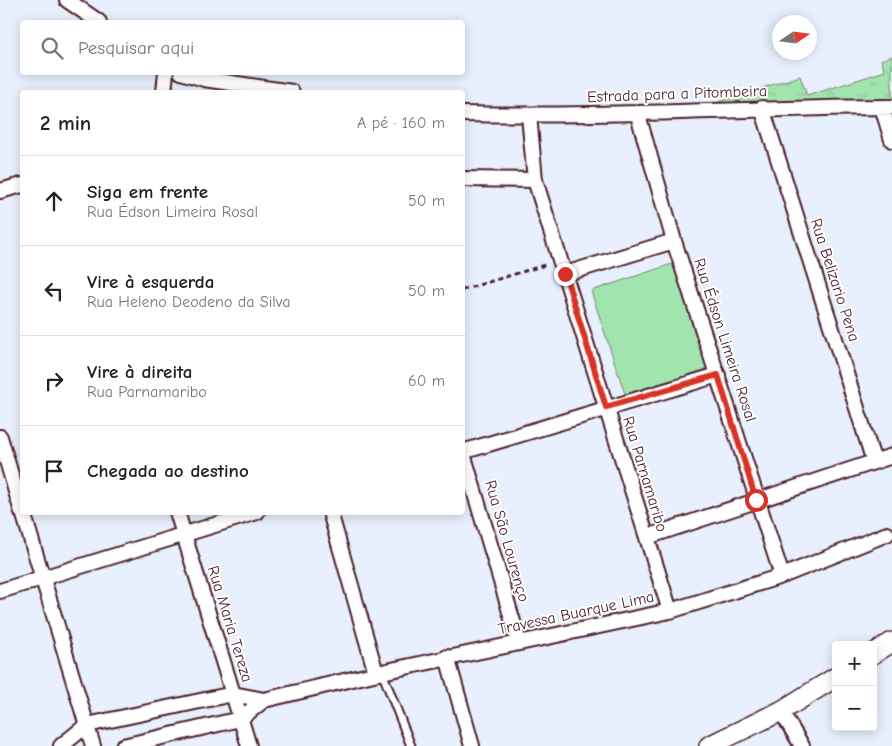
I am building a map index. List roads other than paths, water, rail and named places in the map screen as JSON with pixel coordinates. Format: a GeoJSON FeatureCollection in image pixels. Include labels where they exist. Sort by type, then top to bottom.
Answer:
{"type":"FeatureCollection","features":[{"type":"Feature","properties":{"kind":"street"},"geometry":{"type":"LineString","coordinates":[[67,0],[96,20]]}},
{"type":"Feature","properties":{"kind":"street"},"geometry":{"type":"LineString","coordinates":[[164,90],[166,75]]}},
{"type":"Feature","properties":{"kind":"street"},"geometry":{"type":"LineString","coordinates":[[191,75],[204,79],[278,90]]}},
{"type":"Feature","properties":{"kind":"street","name":"Estrada para a Pitombeira"},"geometry":{"type":"LineString","coordinates":[[465,114],[638,115],[762,108],[887,108]]}},
{"type":"Feature","properties":{"kind":"street","name":"Rua Belizario Pena"},"geometry":{"type":"LineString","coordinates":[[762,108],[874,462]]}},
{"type":"Feature","properties":{"kind":"street"},"geometry":{"type":"LineString","coordinates":[[887,108],[892,140]]}},
{"type":"Feature","properties":{"kind":"street","name":"Rua Parnamaribo"},"geometry":{"type":"LineString","coordinates":[[529,115],[535,180],[670,611]]}},
{"type":"Feature","properties":{"kind":"street","name":"Rua Édson Limeira Rosal"},"geometry":{"type":"LineString","coordinates":[[638,115],[674,241],[782,576]]}},
{"type":"Feature","properties":{"kind":"street"},"geometry":{"type":"LineString","coordinates":[[465,179],[535,180]]}},
{"type":"Feature","properties":{"kind":"street"},"geometry":{"type":"LineString","coordinates":[[0,191],[20,186]]}},
{"type":"Feature","properties":{"kind":"street"},"geometry":{"type":"LineString","coordinates":[[565,274],[674,241]]}},
{"type":"Feature","properties":{"kind":"street"},"geometry":{"type":"LineString","coordinates":[[465,450],[718,375]]}},
{"type":"Feature","properties":{"kind":"street"},"geometry":{"type":"LineString","coordinates":[[0,437],[20,502]]}},
{"type":"Feature","properties":{"kind":"street"},"geometry":{"type":"LineString","coordinates":[[647,537],[892,456]]}},
{"type":"Feature","properties":{"kind":"street","name":"Rua São Lourenço"},"geometry":{"type":"LineString","coordinates":[[465,458],[519,642]]}},
{"type":"Feature","properties":{"kind":"street"},"geometry":{"type":"LineString","coordinates":[[24,515],[93,746]]}},
{"type":"Feature","properties":{"kind":"street","name":"Rua Maria Tereza"},"geometry":{"type":"LineString","coordinates":[[178,515],[249,746]]}},
{"type":"Feature","properties":{"kind":"street"},"geometry":{"type":"LineString","coordinates":[[0,591],[247,515]]}},
{"type":"Feature","properties":{"kind":"street"},"geometry":{"type":"LineString","coordinates":[[331,515],[379,672]]}},
{"type":"Feature","properties":{"kind":"street","name":"Travessa Buarque Lima"},"geometry":{"type":"LineString","coordinates":[[264,700],[447,657],[670,611],[782,576],[887,534]]}},
{"type":"Feature","properties":{"kind":"street"},"geometry":{"type":"LineString","coordinates":[[877,651],[892,642]]}},
{"type":"Feature","properties":{"kind":"street"},"geometry":{"type":"LineString","coordinates":[[447,657],[472,746]]}},
{"type":"Feature","properties":{"kind":"street"},"geometry":{"type":"LineString","coordinates":[[709,746],[781,711],[832,679]]}},
{"type":"Feature","properties":{"kind":"street"},"geometry":{"type":"LineString","coordinates":[[61,746],[87,725],[233,694],[264,700]]}},
{"type":"Feature","properties":{"kind":"street"},"geometry":{"type":"LineString","coordinates":[[123,746],[240,719],[264,700]]}},
{"type":"Feature","properties":{"kind":"street"},"geometry":{"type":"LineString","coordinates":[[781,711],[802,746]]}},
{"type":"Feature","properties":{"kind":"lane"},"geometry":{"type":"LineString","coordinates":[[379,672],[410,746]]}}]}
